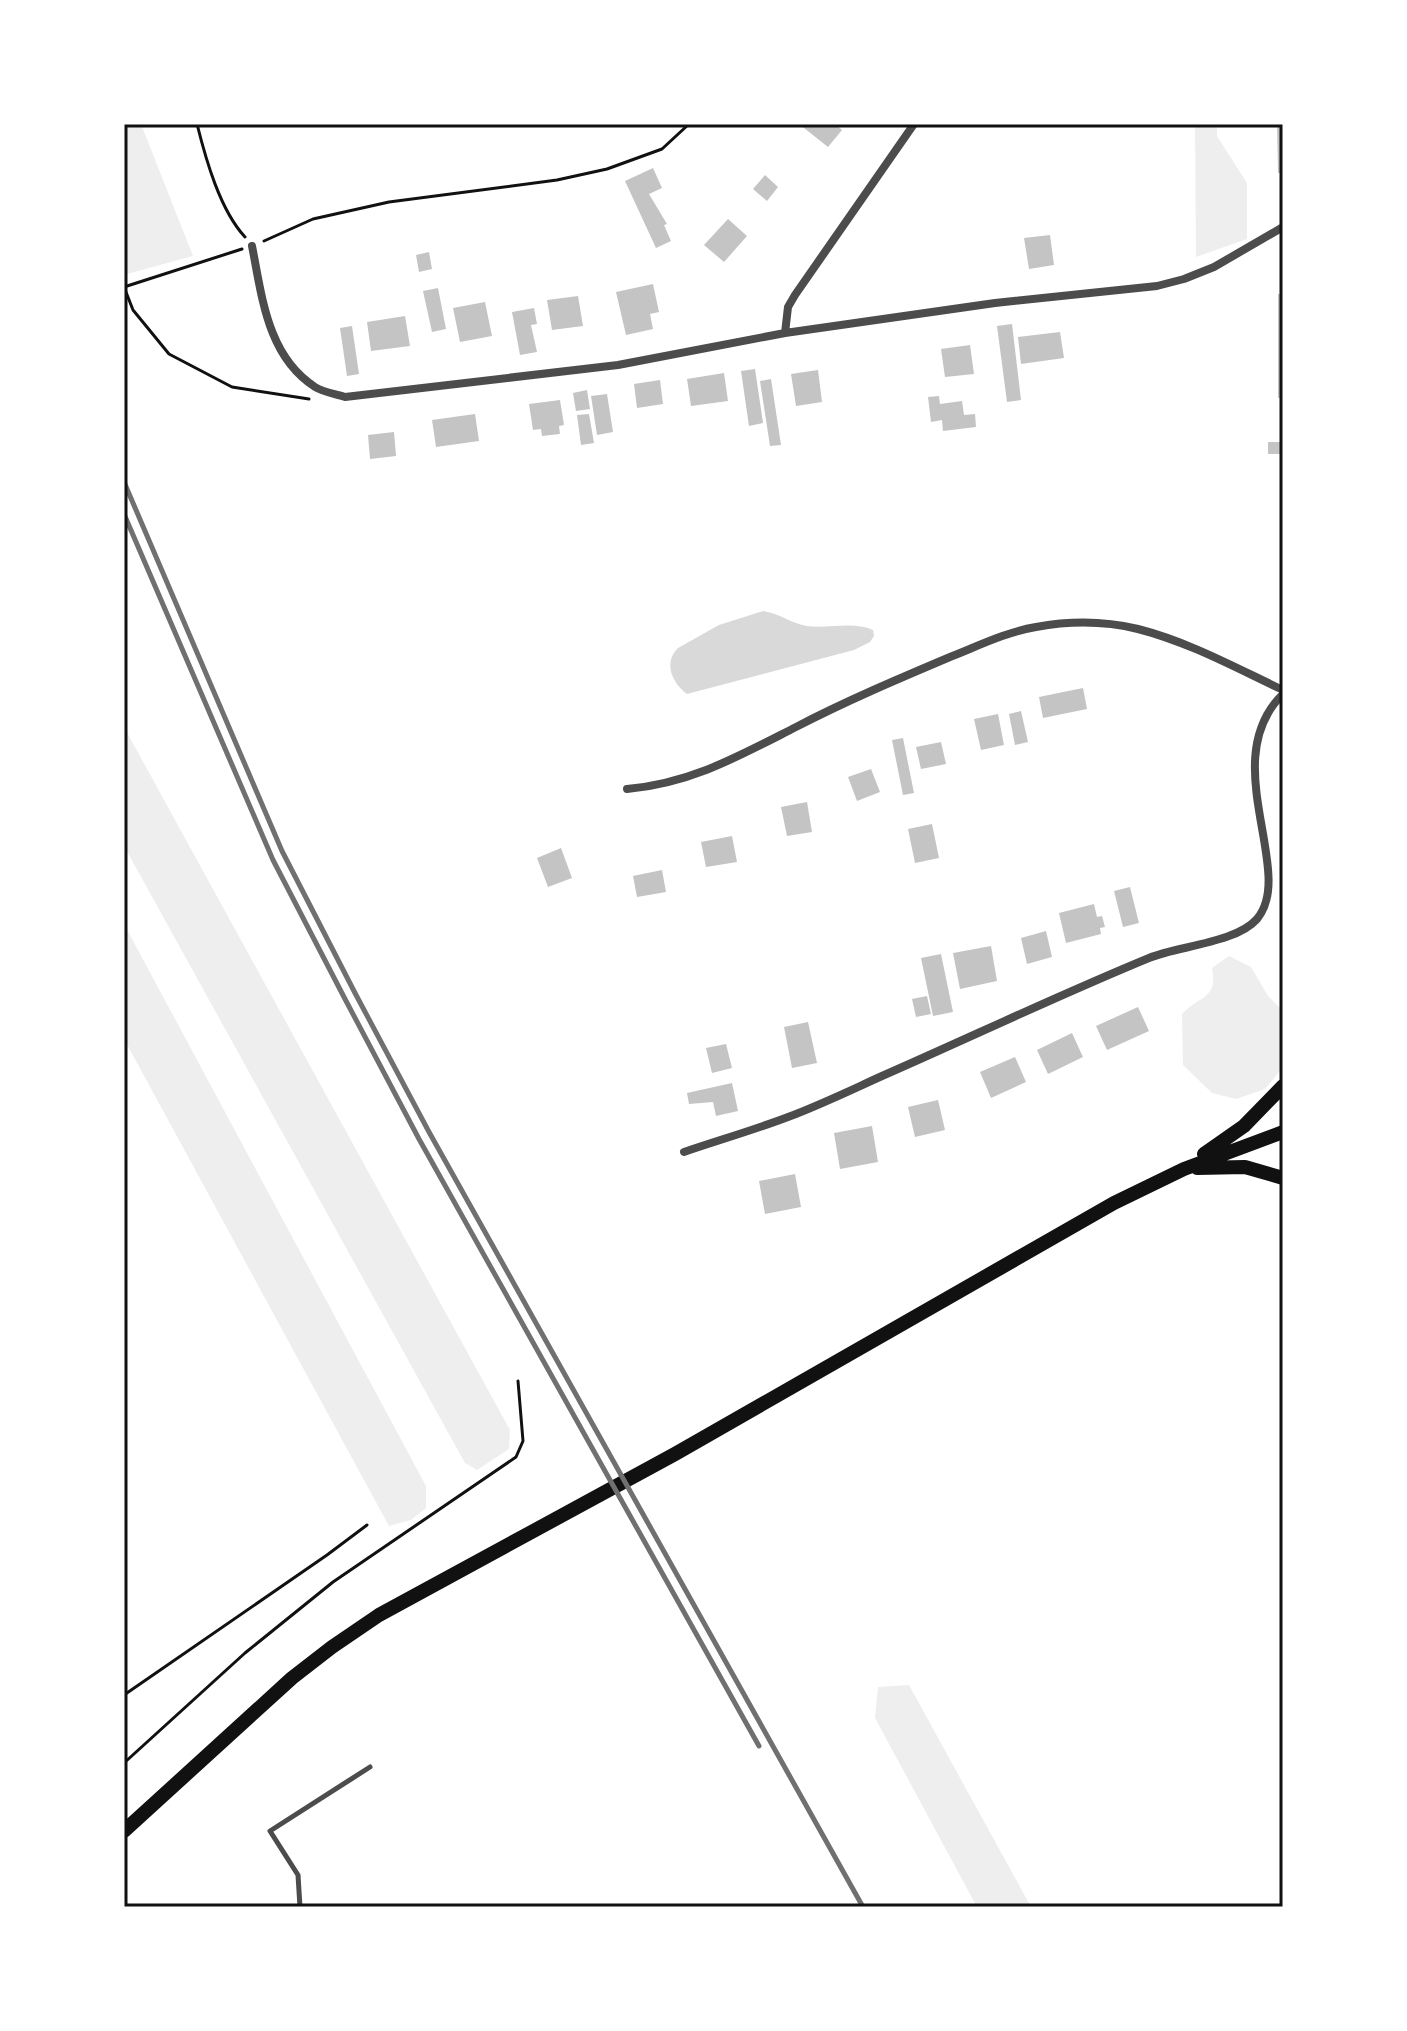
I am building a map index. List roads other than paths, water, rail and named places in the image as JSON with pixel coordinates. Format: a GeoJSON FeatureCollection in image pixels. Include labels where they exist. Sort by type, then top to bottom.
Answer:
{"type":"FeatureCollection","features":[{"type":"Feature","properties":{"kind":"main road"},"geometry":{"type":"LineString","coordinates":[[1184,1169],[1244,1126],[1283,1086]]}},
{"type":"Feature","properties":{"kind":"main road"},"geometry":{"type":"LineString","coordinates":[[124,1831],[228,1734],[332,1647],[379,1615],[675,1454],[1114,1203],[1184,1169],[1283,1132]]}},
{"type":"Feature","properties":{"kind":"main road"},"geometry":{"type":"LineString","coordinates":[[1184,1169],[1245,1167],[1283,1178]]}},
{"type":"Feature","properties":{"kind":"street"},"geometry":{"type":"LineString","coordinates":[[785,333],[788,307],[795,295],[914,124]]}},
{"type":"Feature","properties":{"kind":"street"},"geometry":{"type":"LineString","coordinates":[[252,246],[271,333],[284,356],[316,388],[345,397],[618,365],[785,333],[995,303],[1157,286],[1214,267],[1283,227]]}},
{"type":"Feature","properties":{"kind":"street"},"geometry":{"type":"LineString","coordinates":[[627,789],[658,786],[698,775],[891,682],[1033,627],[1101,623],[1137,629],[1181,643],[1283,692],[1263,719],[1255,766],[1257,805],[1269,874],[1267,900],[1256,920],[1235,934],[1152,957],[790,1117],[684,1152]]}},
{"type":"Feature","properties":{"kind":"lane"},"geometry":{"type":"LineString","coordinates":[[300,1907],[298,1875],[270,1831],[370,1767]]}},
{"type":"Feature","properties":{"kind":"railway"},"geometry":{"type":"LineString","coordinates":[[124,482],[282,851],[355,993],[429,1132],[863,1907]]}},
{"type":"Feature","properties":{"kind":"railway"},"geometry":{"type":"LineString","coordinates":[[124,514],[273,860],[419,1139],[759,1746]]}}]}
